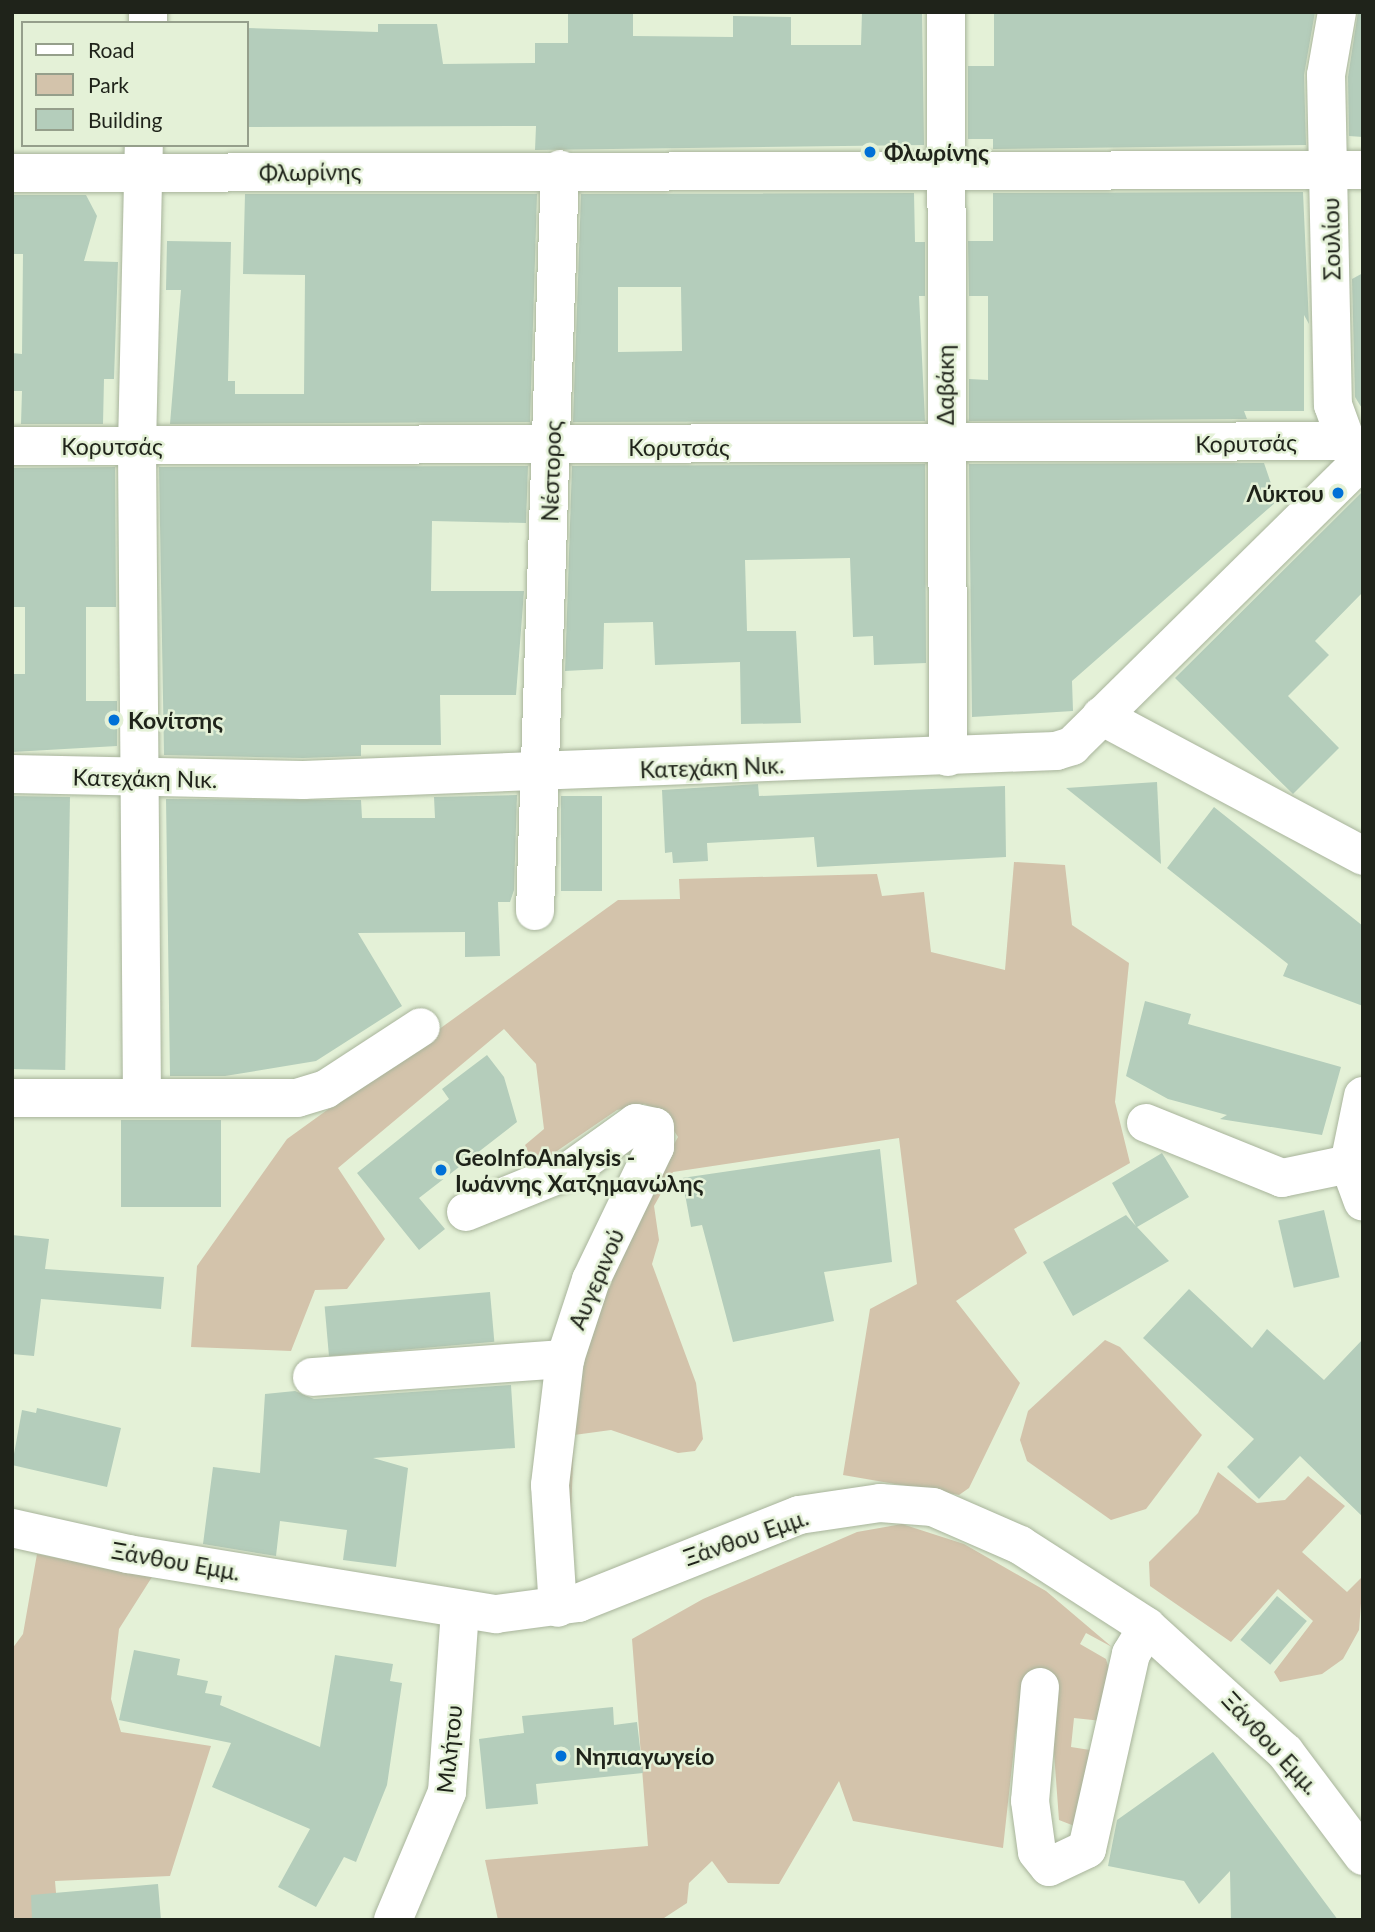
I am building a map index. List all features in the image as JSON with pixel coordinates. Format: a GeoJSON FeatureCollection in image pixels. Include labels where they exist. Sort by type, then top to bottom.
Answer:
{"type":"FeatureCollection","features":[{"type":"Feature","properties":{"kind":"street","name":"Δαβάκη"},"geometry":{"type":"LineString","coordinates":[[946,12],[945,447],[948,757]]}},
{"type":"Feature","properties":{"kind":"street","name":"Σουλίου"},"geometry":{"type":"LineString","coordinates":[[1337,12],[1326,75],[1347,170],[1333,405],[1357,453]]}},
{"type":"Feature","properties":{"kind":"street","name":"Φλωρίνης"},"geometry":{"type":"LineString","coordinates":[[12,173],[144,159],[560,169],[1347,170]]}},
{"type":"Feature","properties":{"kind":"street"},"geometry":{"type":"LineString","coordinates":[[142,1098],[137,446],[144,159]]}},
{"type":"Feature","properties":{"kind":"street","name":"Νέστορος"},"geometry":{"type":"LineString","coordinates":[[535,911],[560,169]]}},
{"type":"Feature","properties":{"kind":"street","name":"Κορυτσάς"},"geometry":{"type":"LineString","coordinates":[[12,446],[945,447],[1357,453]]}},
{"type":"Feature","properties":{"kind":"street"},"geometry":{"type":"LineString","coordinates":[[1357,453],[1101,716],[1363,856]]}},
{"type":"Feature","properties":{"kind":"street","name":"Κατεχάκη Νικ."},"geometry":{"type":"LineString","coordinates":[[12,774],[139,780],[540,774],[948,757],[1056,751],[1072,746],[1101,716]]}},
{"type":"Feature","properties":{"kind":"street"},"geometry":{"type":"LineString","coordinates":[[12,1098],[311,1095],[421,1027]]}},
{"type":"Feature","properties":{"kind":"street"},"geometry":{"type":"LineString","coordinates":[[1363,1096],[1349,1164],[1363,1202]]}},
{"type":"Feature","properties":{"kind":"street","name":"Αυγερινού"},"geometry":{"type":"LineString","coordinates":[[466,1212],[572,1169],[636,1123],[655,1126],[655,1147],[591,1280],[565,1359],[550,1485],[558,1608]]}},
{"type":"Feature","properties":{"kind":"street"},"geometry":{"type":"LineString","coordinates":[[1146,1123],[1282,1178],[1349,1164]]}},
{"type":"Feature","properties":{"kind":"street","name":"Αυγερινού"},"geometry":{"type":"LineString","coordinates":[[312,1377],[565,1359]]}},
{"type":"Feature","properties":{"kind":"street","name":"Ξάνθου Εμμ."},"geometry":{"type":"LineString","coordinates":[[12,1528],[128,1554],[496,1614],[558,1608],[799,1515],[901,1503],[933,1507],[1002,1535],[1147,1627],[1285,1752],[1363,1856]]}},
{"type":"Feature","properties":{"kind":"street","name":"Μιλήτου"},"geometry":{"type":"LineString","coordinates":[[393,1920],[447,1792],[460,1609]]}},
{"type":"Feature","properties":{"kind":"street"},"geometry":{"type":"LineString","coordinates":[[1040,1686],[1030,1801],[1037,1852],[1049,1867],[1087,1849],[1131,1654],[1147,1627]]}},
{"type":"Feature","properties":{"kind":"green space"},"geometry":{"type":"Polygon","coordinates":[[[1014,862],[1065,865],[1072,925],[1129,963],[1115,1102],[1130,1163],[1014,1229],[1027,1253],[956,1301],[1020,1383],[969,1488],[959,1495],[843,1475],[870,1309],[917,1284],[899,1138],[673,1172],[654,1206],[659,1240],[652,1264],[696,1383],[703,1439],[695,1451],[678,1453],[611,1430],[574,1435],[570,1541],[560,1554],[566,1422],[588,1323],[627,1228],[678,1137],[661,1111],[644,1104],[617,1110],[535,1166],[525,1145],[544,1129],[536,1064],[504,1029],[338,1168],[385,1239],[347,1289],[315,1290],[291,1351],[191,1347],[197,1266],[287,1139],[618,900],[680,899],[679,879],[877,874],[882,896],[924,892],[931,952],[1005,970],[1014,862]]]}},
{"type":"Feature","properties":{"kind":"green space"},"geometry":{"type":"Polygon","coordinates":[[[1105,1340],[1120,1347],[1202,1435],[1146,1509],[1111,1520],[1027,1461],[1020,1440],[1028,1411],[1105,1340]]]}},
{"type":"Feature","properties":{"kind":"green space"},"geometry":{"type":"Polygon","coordinates":[[[1218,1472],[1257,1503],[1285,1500],[1308,1476],[1345,1506],[1302,1552],[1347,1592],[1363,1576],[1359,1630],[1343,1659],[1322,1674],[1280,1682],[1274,1672],[1313,1621],[1278,1589],[1231,1642],[1150,1586],[1149,1562],[1198,1513],[1218,1472]]]}},
{"type":"Feature","properties":{"kind":"green space"},"geometry":{"type":"Polygon","coordinates":[[[902,1524],[964,1544],[1046,1591],[1112,1647],[1086,1633],[1080,1644],[1106,1659],[1110,1672],[1102,1721],[1074,1718],[1071,1747],[1090,1750],[1077,1827],[1059,1820],[1052,1726],[1029,1694],[1016,1730],[1003,1848],[853,1821],[839,1781],[779,1884],[728,1883],[712,1861],[689,1883],[687,1903],[664,1918],[498,1920],[485,1860],[648,1846],[632,1639],[703,1599],[857,1532],[902,1524]]]}},
{"type":"Feature","properties":{"kind":"green space"},"geometry":{"type":"Polygon","coordinates":[[[37,1554],[152,1577],[119,1629],[111,1699],[121,1732],[211,1746],[170,1876],[55,1881],[58,1916],[12,1920],[12,1649],[23,1634],[37,1554]]]}},
{"type":"Feature","properties":{"kind":"building"},"geometry":{"type":"Polygon","coordinates":[[[568,12],[633,12],[633,36],[733,37],[733,16],[791,17],[791,45],[861,45],[862,12],[922,12],[924,145],[535,150],[536,126],[248,127],[248,28],[378,32],[378,24],[437,24],[443,64],[535,63],[535,43],[568,43],[568,12]]]}},
{"type":"Feature","properties":{"kind":"building"},"geometry":{"type":"Polygon","coordinates":[[[994,12],[1315,12],[1304,75],[1306,145],[993,149],[993,139],[968,139],[968,66],[994,66],[994,12]]]}},
{"type":"Feature","properties":{"kind":"building"},"geometry":{"type":"Polygon","coordinates":[[[1358,12],[1363,12],[1363,137],[1349,136],[1348,77],[1358,12]]]}},
{"type":"Feature","properties":{"kind":"building"},"geometry":{"type":"Polygon","coordinates":[[[1303,192],[1309,324],[1304,315],[1304,411],[1244,411],[1247,419],[969,421],[969,379],[988,380],[988,296],[969,296],[968,241],[993,241],[993,193],[1303,192]]]}},
{"type":"Feature","properties":{"kind":"building"},"geometry":{"type":"Polygon","coordinates":[[[914,193],[915,242],[925,242],[925,296],[919,296],[925,421],[573,422],[581,194],[914,193]],[[618,287],[618,352],[682,351],[681,287],[618,287]]]}},
{"type":"Feature","properties":{"kind":"building"},"geometry":{"type":"Polygon","coordinates":[[[245,194],[537,194],[530,422],[170,424],[181,290],[166,290],[167,241],[231,242],[228,381],[235,381],[235,394],[304,394],[305,275],[243,274],[245,194]]]}},
{"type":"Feature","properties":{"kind":"building"},"geometry":{"type":"Polygon","coordinates":[[[12,195],[86,195],[97,216],[84,261],[118,262],[114,379],[104,379],[103,424],[21,424],[22,391],[12,391],[12,353],[22,354],[23,254],[12,254],[12,195]]]}},
{"type":"Feature","properties":{"kind":"building"},"geometry":{"type":"Polygon","coordinates":[[[1363,273],[1363,410],[1355,397],[1352,279],[1363,273]]]}},
{"type":"Feature","properties":{"kind":"building"},"geometry":{"type":"Polygon","coordinates":[[[1264,463],[1277,501],[1072,681],[1073,711],[972,717],[969,464],[1264,463]]]}},
{"type":"Feature","properties":{"kind":"building"},"geometry":{"type":"Polygon","coordinates":[[[925,464],[926,663],[874,665],[873,636],[853,637],[850,558],[745,560],[747,631],[796,631],[801,723],[741,724],[740,662],[655,665],[653,622],[604,623],[603,669],[565,671],[572,466],[925,464]]]}},
{"type":"Feature","properties":{"kind":"building"},"geometry":{"type":"Polygon","coordinates":[[[528,466],[526,523],[432,521],[431,591],[524,591],[516,695],[440,695],[441,745],[361,745],[361,756],[303,758],[164,755],[159,467],[528,466]]]}},
{"type":"Feature","properties":{"kind":"building"},"geometry":{"type":"Polygon","coordinates":[[[115,467],[116,607],[86,607],[86,701],[117,701],[117,746],[12,752],[12,674],[25,674],[25,607],[12,607],[12,468],[115,467]]]}},
{"type":"Feature","properties":{"kind":"building"},"geometry":{"type":"Polygon","coordinates":[[[1363,491],[1363,592],[1315,641],[1329,655],[1288,696],[1339,748],[1293,794],[1175,678],[1363,491]]]}},
{"type":"Feature","properties":{"kind":"building"},"geometry":{"type":"Polygon","coordinates":[[[1157,782],[1161,864],[1066,788],[1157,782]]]}},
{"type":"Feature","properties":{"kind":"building"},"geometry":{"type":"Polygon","coordinates":[[[758,784],[759,796],[1005,786],[1006,857],[817,867],[814,837],[707,843],[708,861],[673,863],[672,852],[665,853],[662,790],[758,784]]]}},
{"type":"Feature","properties":{"kind":"building"},"geometry":{"type":"Polygon","coordinates":[[[517,795],[514,890],[510,902],[498,902],[500,956],[465,957],[465,932],[358,933],[402,1006],[316,1061],[225,1076],[170,1076],[166,799],[361,800],[362,818],[435,818],[434,797],[517,795]]]}},
{"type":"Feature","properties":{"kind":"building"},"geometry":{"type":"Polygon","coordinates":[[[12,796],[70,797],[65,1070],[12,1069],[12,796]]]}},
{"type":"Feature","properties":{"kind":"building"},"geometry":{"type":"Polygon","coordinates":[[[561,796],[602,796],[602,891],[561,891],[561,796]]]}},
{"type":"Feature","properties":{"kind":"building"},"geometry":{"type":"Polygon","coordinates":[[[1214,807],[1363,926],[1363,1006],[1283,976],[1288,964],[1167,868],[1214,807]]]}},
{"type":"Feature","properties":{"kind":"building"},"geometry":{"type":"Polygon","coordinates":[[[1145,1001],[1191,1014],[1188,1024],[1341,1067],[1322,1135],[1220,1119],[1227,1115],[1168,1099],[1126,1076],[1145,1001]]]}},
{"type":"Feature","properties":{"kind":"building"},"geometry":{"type":"Polygon","coordinates":[[[487,1055],[504,1077],[517,1122],[419,1198],[445,1229],[419,1250],[357,1173],[449,1099],[442,1089],[487,1055]]]}},
{"type":"Feature","properties":{"kind":"building"},"geometry":{"type":"Polygon","coordinates":[[[121,1120],[221,1120],[221,1207],[121,1207],[121,1120]]]}},
{"type":"Feature","properties":{"kind":"building"},"geometry":{"type":"Polygon","coordinates":[[[880,1149],[892,1262],[824,1272],[834,1321],[733,1342],[702,1225],[691,1227],[682,1178],[880,1149]]]}},
{"type":"Feature","properties":{"kind":"building"},"geometry":{"type":"Polygon","coordinates":[[[1162,1153],[1189,1197],[1137,1227],[1169,1261],[1073,1316],[1043,1262],[1126,1215],[1136,1226],[1112,1183],[1162,1153]]]}},
{"type":"Feature","properties":{"kind":"building"},"geometry":{"type":"Polygon","coordinates":[[[1324,1210],[1340,1277],[1294,1288],[1278,1221],[1324,1210]]]}},
{"type":"Feature","properties":{"kind":"building"},"geometry":{"type":"Polygon","coordinates":[[[12,1235],[49,1239],[45,1269],[164,1277],[161,1309],[41,1299],[34,1356],[12,1354],[12,1235]]]}},
{"type":"Feature","properties":{"kind":"building"},"geometry":{"type":"Polygon","coordinates":[[[1189,1289],[1252,1348],[1267,1329],[1324,1380],[1363,1339],[1363,1517],[1300,1456],[1259,1499],[1227,1467],[1254,1439],[1143,1338],[1189,1289]]]}},
{"type":"Feature","properties":{"kind":"building"},"geometry":{"type":"Polygon","coordinates":[[[490,1292],[494,1342],[329,1356],[325,1306],[490,1292]]]}},
{"type":"Feature","properties":{"kind":"building"},"geometry":{"type":"Polygon","coordinates":[[[511,1385],[515,1448],[373,1458],[408,1468],[396,1567],[343,1560],[347,1530],[280,1521],[276,1556],[203,1544],[213,1467],[260,1473],[265,1394],[295,1391],[314,1399],[511,1385]]]}},
{"type":"Feature","properties":{"kind":"building"},"geometry":{"type":"Polygon","coordinates":[[[37,1408],[121,1428],[107,1487],[12,1465],[22,1410],[36,1413],[37,1408]]]}},
{"type":"Feature","properties":{"kind":"building"},"geometry":{"type":"Polygon","coordinates":[[[1277,1596],[1307,1621],[1270,1665],[1240,1640],[1277,1596]]]}},
{"type":"Feature","properties":{"kind":"building"},"geometry":{"type":"Polygon","coordinates":[[[134,1650],[180,1659],[177,1675],[208,1681],[205,1693],[222,1696],[220,1705],[320,1747],[335,1655],[393,1664],[390,1681],[402,1683],[387,1785],[356,1862],[344,1857],[316,1907],[278,1887],[310,1829],[212,1787],[231,1743],[119,1720],[134,1650]]]}},
{"type":"Feature","properties":{"kind":"building","name":"Νηπιαγωγείο"},"geometry":{"type":"Polygon","coordinates":[[[613,1707],[614,1725],[637,1722],[643,1773],[536,1784],[538,1804],[486,1809],[479,1739],[524,1733],[522,1716],[613,1707]]]}},
{"type":"Feature","properties":{"kind":"building"},"geometry":{"type":"Polygon","coordinates":[[[1213,1752],[1338,1920],[1231,1920],[1230,1871],[1199,1904],[1184,1881],[1108,1866],[1117,1820],[1213,1752]]]}},
{"type":"Feature","properties":{"kind":"building"},"geometry":{"type":"Polygon","coordinates":[[[158,1884],[161,1920],[32,1920],[31,1895],[158,1884]]]}},
{"type":"Feature","properties":{"kind":"place","name":"Φλωρίνης"},"geometry":{"type":"Point","coordinates":[870,152]}},
{"type":"Feature","properties":{"kind":"place","name":"Λύκτου"},"geometry":{"type":"Point","coordinates":[1338,493]}},
{"type":"Feature","properties":{"kind":"place","name":"Κονίτσης"},"geometry":{"type":"Point","coordinates":[114,720]}},
{"type":"Feature","properties":{"kind":"place","name":"GeoInfoAnalysis - Ιωάννης Χατζημανώλης"},"geometry":{"type":"Point","coordinates":[441,1170]}},
{"type":"Feature","properties":{"kind":"place","name":"Νηπιαγωγείο"},"geometry":{"type":"Point","coordinates":[561,1756]}}]}
